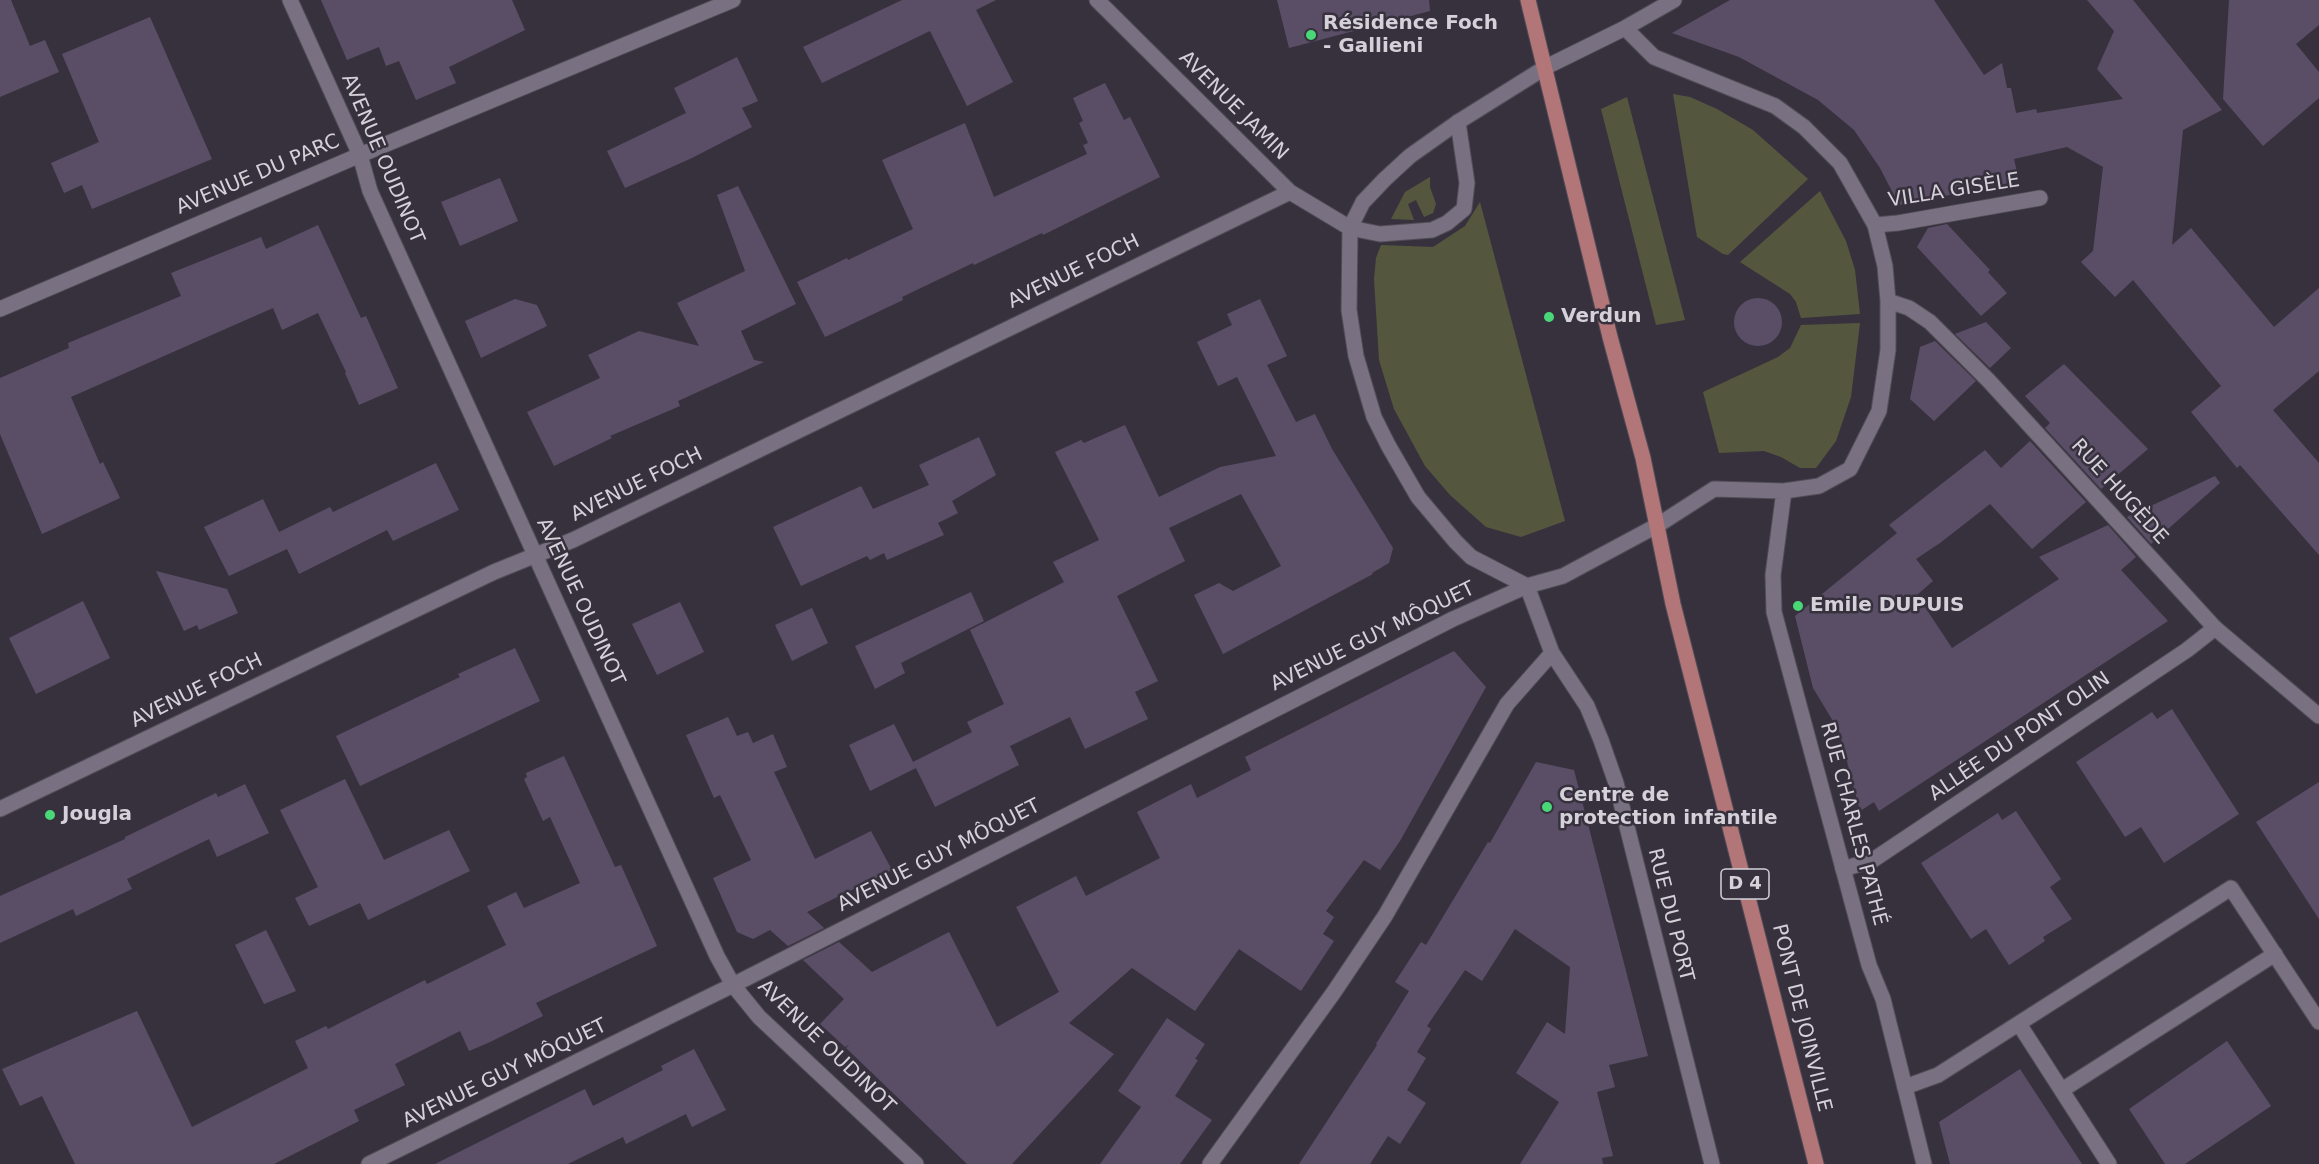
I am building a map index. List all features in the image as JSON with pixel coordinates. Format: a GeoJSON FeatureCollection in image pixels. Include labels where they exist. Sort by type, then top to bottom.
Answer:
{"type":"FeatureCollection","features":[{"type":"Feature","properties":{"kind":"main road","name":"D 4"},"geometry":{"type":"LineString","coordinates":[[1528,0],[1658,525]]}},
{"type":"Feature","properties":{"kind":"main road","name":"PONT DE JOINVILLE"},"geometry":{"type":"LineString","coordinates":[[1658,525],[1673,604],[1816,1164]]}},
{"type":"Feature","properties":{"kind":"street","name":"AVENUE OUDINOT"},"geometry":{"type":"LineString","coordinates":[[290,0],[360,154],[370,191],[717,956],[733,985],[759,1017],[916,1164]]}},
{"type":"Feature","properties":{"kind":"street","name":"AVENUE DU PARC"},"geometry":{"type":"LineString","coordinates":[[0,309],[360,154],[734,0]]}},
{"type":"Feature","properties":{"kind":"street","name":"AVENUE JAMIN"},"geometry":{"type":"LineString","coordinates":[[1097,0],[1290,192],[1350,228],[1380,234],[1432,230],[1447,223],[1464,209],[1467,183],[1458,122]]}},
{"type":"Feature","properties":{"kind":"street"},"geometry":{"type":"LineString","coordinates":[[1527,586],[1471,557],[1455,541],[1418,497],[1383,435],[1365,392],[1349,310],[1350,228],[1363,202],[1385,179],[1410,156],[1458,122],[1545,67],[1625,28],[1674,0]]}},
{"type":"Feature","properties":{"kind":"street","name":"AVENUE GUY MÔQUET"},"geometry":{"type":"LineString","coordinates":[[373,1163],[733,985],[1470,610],[1527,586],[1563,576],[1658,525],[1714,489],[1784,491],[1819,486],[1851,470],[1879,411],[1888,350],[1885,266],[1875,225],[1840,163],[1804,127],[1775,106],[1654,57],[1625,28]]}},
{"type":"Feature","properties":{"kind":"street","name":"AVENUE FOCH"},"geometry":{"type":"LineString","coordinates":[[0,809],[494,572],[573,540],[1290,192]]}},
{"type":"Feature","properties":{"kind":"street","name":"VILLA GISÈLE"},"geometry":{"type":"LineString","coordinates":[[1875,225],[1909,222],[2040,198]]}},
{"type":"Feature","properties":{"kind":"street","name":"RUE HUGÈDE"},"geometry":{"type":"LineString","coordinates":[[1888,302],[1909,308],[1930,322],[2006,398],[2215,628],[2319,716]]}},
{"type":"Feature","properties":{"kind":"street","name":"RUE CHARLES PATHÉ"},"geometry":{"type":"LineString","coordinates":[[1784,491],[1773,575],[1774,612],[1869,965],[1883,999],[1924,1164]]}},
{"type":"Feature","properties":{"kind":"street","name":"RUE DU PORT"},"geometry":{"type":"LineString","coordinates":[[1527,586],[1552,653],[1587,706],[1616,783],[1712,1164]]}},
{"type":"Feature","properties":{"kind":"street","name":"ALLÉE DU PONT OLIN"},"geometry":{"type":"LineString","coordinates":[[1843,869],[1873,861],[2187,650],[2215,628]]}},
{"type":"Feature","properties":{"kind":"street"},"geometry":{"type":"LineString","coordinates":[[1210,1164],[1334,992],[1385,916],[1507,704],[1552,653]]}},
{"type":"Feature","properties":{"kind":"street"},"geometry":{"type":"LineString","coordinates":[[1905,1087],[1938,1075],[2231,888],[2319,1022]]}},
{"type":"Feature","properties":{"kind":"street"},"geometry":{"type":"LineString","coordinates":[[2061,1090],[2275,954]]}},
{"type":"Feature","properties":{"kind":"street"},"geometry":{"type":"LineString","coordinates":[[2019,1024],[2109,1164]]}},
{"type":"Feature","properties":{"kind":"green space"},"geometry":{"type":"Polygon","coordinates":[[[1673,94],[1690,97],[1717,109],[1753,130],[1808,179],[1728,255],[1697,237],[1673,94]]]}},
{"type":"Feature","properties":{"kind":"green space"},"geometry":{"type":"Polygon","coordinates":[[[1627,97],[1685,320],[1656,325],[1601,109],[1627,97]]]}},
{"type":"Feature","properties":{"kind":"green space"},"geometry":{"type":"Polygon","coordinates":[[[1430,177],[1430,187],[1436,204],[1433,213],[1424,217],[1416,200],[1408,204],[1414,220],[1391,219],[1405,192],[1430,177]]]}},
{"type":"Feature","properties":{"kind":"green space"},"geometry":{"type":"Polygon","coordinates":[[[1820,191],[1846,241],[1855,270],[1860,314],[1801,318],[1796,302],[1790,294],[1740,262],[1820,191]]]}},
{"type":"Feature","properties":{"kind":"green space"},"geometry":{"type":"Polygon","coordinates":[[[1480,202],[1565,521],[1521,537],[1486,527],[1450,495],[1425,466],[1394,409],[1379,360],[1374,279],[1376,258],[1381,245],[1433,247],[1465,226],[1480,202]]]}},
{"type":"Feature","properties":{"kind":"green space"},"geometry":{"type":"Polygon","coordinates":[[[1860,323],[1851,397],[1836,441],[1816,468],[1800,468],[1781,457],[1764,451],[1719,453],[1703,392],[1778,357],[1790,348],[1801,325],[1860,323]]]}},
{"type":"Feature","properties":{"kind":"building"},"geometry":{"type":"Polygon","coordinates":[[[0,0],[11,0],[30,46],[45,40],[59,72],[0,97],[0,0]]]}},
{"type":"Feature","properties":{"kind":"building"},"geometry":{"type":"Polygon","coordinates":[[[321,0],[512,0],[525,30],[449,67],[456,83],[416,100],[399,61],[386,66],[379,47],[347,60],[321,0]]]}},
{"type":"Feature","properties":{"kind":"building"},"geometry":{"type":"Polygon","coordinates":[[[902,0],[996,0],[976,10],[1013,82],[967,106],[930,31],[822,83],[803,47],[902,0]]]}},
{"type":"Feature","properties":{"kind":"building","name":"Résidence Foch - Gallieni"},"geometry":{"type":"Polygon","coordinates":[[[1277,0],[1429,0],[1430,11],[1289,48],[1277,0]]]}},
{"type":"Feature","properties":{"kind":"building"},"geometry":{"type":"Polygon","coordinates":[[[1730,0],[1934,0],[1984,75],[2002,63],[2007,88],[2011,88],[2016,113],[2036,109],[2037,113],[2123,99],[2097,69],[2114,31],[2087,0],[2133,0],[2222,110],[2183,130],[2172,245],[2191,228],[2274,327],[2319,288],[2319,371],[2273,410],[2319,463],[2319,555],[2240,465],[2237,468],[2191,412],[2221,386],[2133,280],[2115,297],[2081,262],[2093,251],[2103,167],[2067,147],[2014,159],[2019,181],[1899,205],[1880,168],[1854,130],[1818,100],[1739,57],[1672,33],[1730,0]]]}},
{"type":"Feature","properties":{"kind":"building"},"geometry":{"type":"Polygon","coordinates":[[[2229,0],[2319,0],[2319,25],[2296,44],[2319,72],[2319,98],[2263,146],[2223,99],[2229,0]]]}},
{"type":"Feature","properties":{"kind":"building"},"geometry":{"type":"Polygon","coordinates":[[[150,17],[212,159],[92,209],[82,185],[64,193],[51,163],[99,142],[62,54],[150,17]]]}},
{"type":"Feature","properties":{"kind":"building"},"geometry":{"type":"Polygon","coordinates":[[[737,57],[758,101],[742,108],[752,127],[692,158],[625,188],[607,151],[686,113],[674,88],[737,57]]]}},
{"type":"Feature","properties":{"kind":"building"},"geometry":{"type":"Polygon","coordinates":[[[1105,83],[1124,120],[1130,117],[1160,177],[1043,235],[1042,233],[974,265],[973,263],[825,337],[797,282],[913,229],[882,160],[965,123],[994,197],[1087,154],[1083,145],[1088,143],[1079,123],[1083,121],[1073,98],[1105,83]]]}},
{"type":"Feature","properties":{"kind":"building"},"geometry":{"type":"Polygon","coordinates":[[[500,178],[518,221],[460,246],[441,202],[500,178]]]}},
{"type":"Feature","properties":{"kind":"building"},"geometry":{"type":"Polygon","coordinates":[[[738,186],[796,304],[741,331],[754,360],[764,362],[678,401],[680,406],[610,436],[612,438],[554,466],[527,412],[600,378],[588,355],[639,331],[699,346],[677,303],[745,271],[717,195],[738,186]]]}},
{"type":"Feature","properties":{"kind":"building"},"geometry":{"type":"Polygon","coordinates":[[[1947,224],[1990,270],[1988,272],[2007,293],[1981,316],[1917,247],[1928,228],[1947,224]]]}},
{"type":"Feature","properties":{"kind":"building"},"geometry":{"type":"Polygon","coordinates":[[[318,225],[361,318],[366,316],[398,388],[359,405],[318,313],[282,330],[273,308],[71,397],[100,464],[103,462],[120,498],[42,534],[0,434],[0,378],[69,348],[68,343],[181,296],[171,273],[261,237],[266,249],[318,225]]]}},
{"type":"Feature","properties":{"kind":"building"},"geometry":{"type":"Polygon","coordinates":[[[1758,298],[1775,305],[1782,322],[1775,339],[1758,346],[1741,339],[1734,322],[1741,305],[1758,298]]]}},
{"type":"Feature","properties":{"kind":"building"},"geometry":{"type":"Polygon","coordinates":[[[515,299],[537,305],[547,326],[481,358],[465,321],[515,299]]]}},
{"type":"Feature","properties":{"kind":"building"},"geometry":{"type":"Polygon","coordinates":[[[1260,299],[1287,356],[1267,365],[1296,422],[1315,414],[1332,449],[1393,548],[1389,563],[1373,574],[1223,654],[1194,595],[1219,583],[1233,591],[1281,566],[1241,494],[1169,528],[1185,561],[1117,596],[1158,681],[1135,692],[1148,719],[1085,749],[1070,717],[1010,746],[1019,765],[935,807],[913,762],[972,732],[967,722],[1004,704],[970,630],[1064,582],[1053,562],[1099,540],[1055,452],[1081,440],[1084,443],[1125,425],[1159,497],[1220,467],[1276,456],[1237,377],[1218,386],[1197,342],[1232,325],[1227,314],[1260,299]]]}},
{"type":"Feature","properties":{"kind":"building"},"geometry":{"type":"Polygon","coordinates":[[[1986,322],[2011,348],[1990,368],[1955,334],[1986,322]]]}},
{"type":"Feature","properties":{"kind":"building"},"geometry":{"type":"Polygon","coordinates":[[[1935,341],[1976,381],[1934,421],[1910,399],[1920,347],[1935,341]]]}},
{"type":"Feature","properties":{"kind":"building"},"geometry":{"type":"Polygon","coordinates":[[[2064,364],[2148,449],[2101,489],[2045,428],[2050,423],[2025,396],[2064,364]]]}},
{"type":"Feature","properties":{"kind":"building"},"geometry":{"type":"Polygon","coordinates":[[[979,437],[996,475],[952,501],[958,513],[938,523],[944,535],[887,560],[884,553],[870,560],[867,556],[801,586],[773,527],[861,486],[873,509],[929,485],[919,465],[979,437]]]}},
{"type":"Feature","properties":{"kind":"building"},"geometry":{"type":"Polygon","coordinates":[[[2030,441],[2086,502],[2032,549],[1990,504],[1916,559],[1933,581],[1917,595],[1952,648],[2059,579],[2039,557],[2108,525],[2136,557],[2121,570],[2168,621],[1879,811],[1874,802],[1860,811],[1839,731],[1813,688],[1795,616],[1897,533],[1889,525],[1985,450],[2001,468],[2030,441]]]}},
{"type":"Feature","properties":{"kind":"building"},"geometry":{"type":"Polygon","coordinates":[[[436,463],[459,510],[393,541],[387,530],[299,574],[287,549],[229,576],[204,527],[263,499],[279,532],[330,507],[333,512],[436,463]]]}},
{"type":"Feature","properties":{"kind":"building"},"geometry":{"type":"Polygon","coordinates":[[[2215,476],[2220,483],[2151,544],[2127,517],[2215,476]]]}},
{"type":"Feature","properties":{"kind":"building"},"geometry":{"type":"Polygon","coordinates":[[[156,571],[227,589],[238,613],[199,630],[197,625],[184,631],[156,571]]]}},
{"type":"Feature","properties":{"kind":"building"},"geometry":{"type":"Polygon","coordinates":[[[971,592],[984,621],[901,663],[905,673],[875,689],[855,646],[971,592]]]}},
{"type":"Feature","properties":{"kind":"building"},"geometry":{"type":"Polygon","coordinates":[[[83,601],[110,658],[36,694],[9,638],[83,601]]]}},
{"type":"Feature","properties":{"kind":"building"},"geometry":{"type":"Polygon","coordinates":[[[680,602],[704,652],[657,675],[632,624],[680,602]]]}},
{"type":"Feature","properties":{"kind":"building"},"geometry":{"type":"Polygon","coordinates":[[[812,608],[828,643],[792,661],[775,625],[812,608]]]}},
{"type":"Feature","properties":{"kind":"building"},"geometry":{"type":"Polygon","coordinates":[[[515,648],[540,701],[360,786],[336,736],[460,677],[458,674],[515,648]]]}},
{"type":"Feature","properties":{"kind":"building"},"geometry":{"type":"Polygon","coordinates":[[[1454,651],[1486,687],[1400,841],[1380,870],[1364,860],[1326,911],[1334,917],[1323,934],[1334,941],[1301,991],[1239,949],[1195,1011],[1132,968],[1069,1023],[1114,1054],[1012,1164],[967,1164],[846,1048],[849,1045],[845,1047],[820,1024],[844,999],[803,960],[839,942],[872,972],[949,932],[997,1027],[1059,992],[1016,907],[1076,876],[1086,896],[1160,858],[1137,812],[1191,784],[1197,798],[1251,770],[1245,757],[1454,651]]]}},
{"type":"Feature","properties":{"kind":"building"},"geometry":{"type":"Polygon","coordinates":[[[2172,709],[2239,814],[2164,863],[2141,827],[2125,837],[2076,762],[2152,712],[2157,719],[2172,709]]]}},
{"type":"Feature","properties":{"kind":"building"},"geometry":{"type":"Polygon","coordinates":[[[728,717],[737,736],[748,732],[753,743],[773,734],[787,767],[774,772],[815,859],[871,831],[892,870],[807,912],[824,928],[788,946],[770,930],[753,939],[737,932],[713,878],[751,860],[720,795],[714,798],[686,735],[728,717]]]}},
{"type":"Feature","properties":{"kind":"building"},"geometry":{"type":"Polygon","coordinates":[[[894,724],[916,768],[870,791],[849,745],[894,724]]]}},
{"type":"Feature","properties":{"kind":"building"},"geometry":{"type":"Polygon","coordinates":[[[564,756],[615,867],[621,865],[657,946],[536,1003],[543,1016],[488,1043],[469,1051],[460,1031],[395,1064],[405,1085],[354,1110],[359,1121],[274,1164],[75,1164],[42,1096],[20,1106],[2,1069],[137,1011],[192,1127],[308,1068],[295,1041],[326,1026],[328,1029],[425,980],[427,984],[506,945],[487,906],[516,892],[524,908],[580,883],[550,817],[543,821],[524,779],[527,777],[526,773],[564,756]]]}},
{"type":"Feature","properties":{"kind":"building"},"geometry":{"type":"Polygon","coordinates":[[[1536,762],[1574,770],[1648,1056],[1609,1065],[1615,1087],[1597,1092],[1613,1156],[1602,1158],[1603,1164],[1520,1164],[1559,1102],[1516,1073],[1547,1022],[1565,1034],[1570,967],[1515,929],[1482,981],[1465,970],[1427,1026],[1431,1029],[1417,1052],[1426,1058],[1407,1090],[1426,1103],[1400,1144],[1388,1136],[1370,1164],[1299,1164],[1377,1045],[1409,991],[1395,982],[1421,942],[1426,945],[1488,842],[1490,843],[1536,762]]]}},
{"type":"Feature","properties":{"kind":"building"},"geometry":{"type":"Polygon","coordinates":[[[345,779],[384,860],[449,830],[470,871],[368,920],[360,903],[309,926],[295,898],[318,887],[280,810],[345,779]]]}},
{"type":"Feature","properties":{"kind":"building"},"geometry":{"type":"Polygon","coordinates":[[[2319,782],[2319,919],[2256,822],[2319,782]]]}},
{"type":"Feature","properties":{"kind":"building"},"geometry":{"type":"Polygon","coordinates":[[[245,784],[269,833],[217,857],[209,839],[127,879],[132,889],[76,916],[73,909],[0,943],[0,896],[125,839],[216,793],[218,797],[245,784]]]}},
{"type":"Feature","properties":{"kind":"building"},"geometry":{"type":"Polygon","coordinates":[[[2016,811],[2061,879],[2050,887],[2072,919],[2043,937],[2045,941],[2009,965],[1986,929],[1971,939],[1921,863],[1998,813],[2002,820],[2016,811]]]}},
{"type":"Feature","properties":{"kind":"building"},"geometry":{"type":"Polygon","coordinates":[[[266,930],[296,991],[264,1004],[235,945],[266,930]]]}},
{"type":"Feature","properties":{"kind":"building"},"geometry":{"type":"Polygon","coordinates":[[[1167,1018],[1205,1044],[1195,1059],[1198,1060],[1175,1096],[1212,1120],[1180,1164],[1100,1164],[1141,1107],[1118,1091],[1167,1018]]]}},
{"type":"Feature","properties":{"kind":"building"},"geometry":{"type":"Polygon","coordinates":[[[2227,1041],[2271,1106],[2185,1164],[2165,1164],[2129,1109],[2227,1041]]]}},
{"type":"Feature","properties":{"kind":"building"},"geometry":{"type":"Polygon","coordinates":[[[694,1049],[726,1110],[692,1127],[686,1114],[626,1144],[623,1137],[568,1164],[435,1164],[585,1089],[593,1106],[663,1070],[661,1066],[694,1049]]]}},
{"type":"Feature","properties":{"kind":"building"},"geometry":{"type":"Polygon","coordinates":[[[2020,1069],[2082,1164],[1950,1164],[1939,1122],[2020,1069]]]}},
{"type":"Feature","properties":{"kind":"place","name":"Résidence Foch - Gallieni"},"geometry":{"type":"Point","coordinates":[1311,35]}},
{"type":"Feature","properties":{"kind":"place","name":"Verdun"},"geometry":{"type":"Point","coordinates":[1549,317]}},
{"type":"Feature","properties":{"kind":"place","name":"Emile DUPUIS"},"geometry":{"type":"Point","coordinates":[1798,606]}},
{"type":"Feature","properties":{"kind":"place","name":"Centre de protection infantile"},"geometry":{"type":"Point","coordinates":[1547,807]}},
{"type":"Feature","properties":{"kind":"place","name":"Jougla"},"geometry":{"type":"Point","coordinates":[50,815]}}]}
